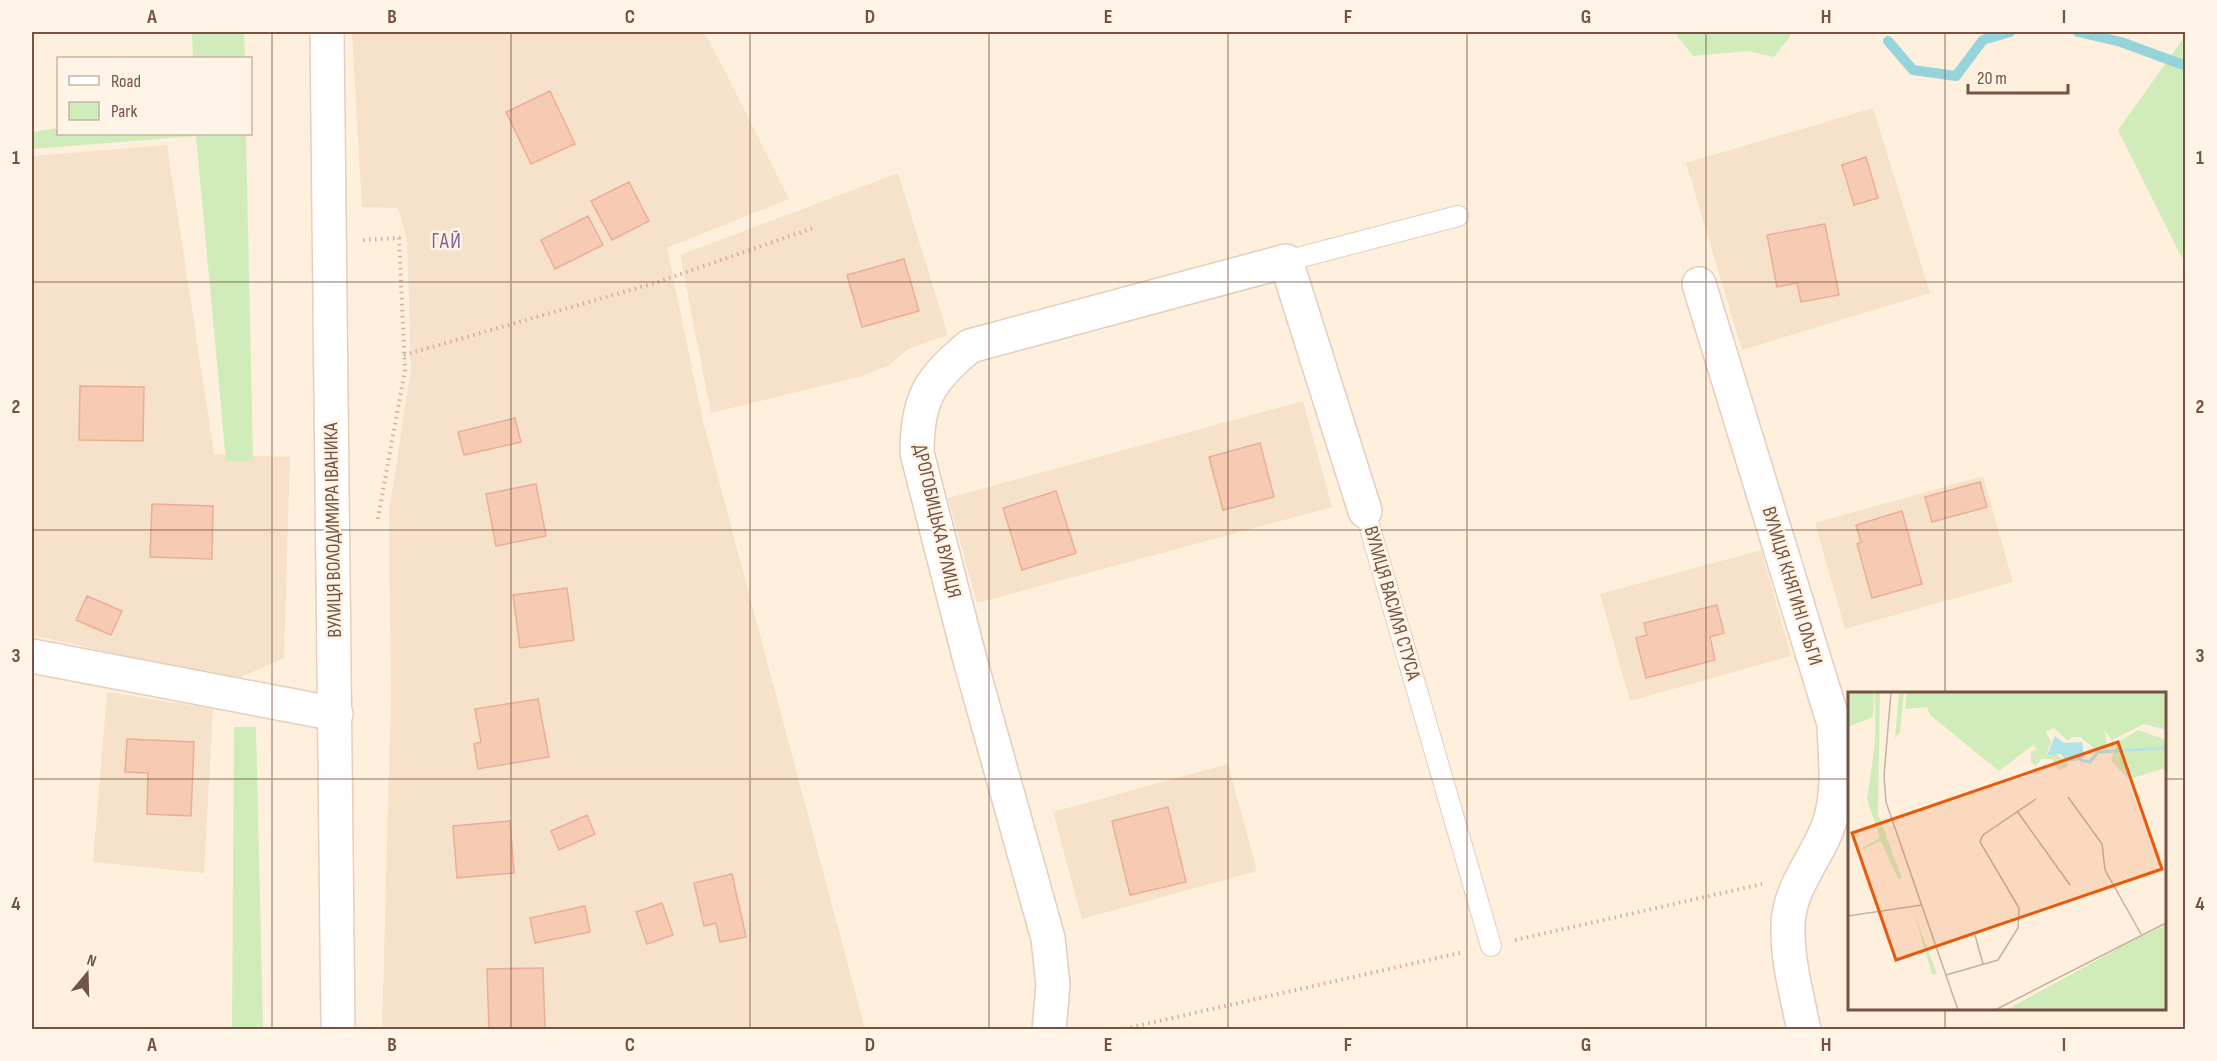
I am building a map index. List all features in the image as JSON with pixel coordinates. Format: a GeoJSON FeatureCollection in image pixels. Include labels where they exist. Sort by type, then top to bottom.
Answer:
{"type":"FeatureCollection","features":[{"type":"Feature","properties":{"kind":"street","name":"ВУЛИЦЯ ВОЛОДИМИРА ІВАНИКА"},"geometry":{"type":"LineString","coordinates":[[327,32],[338,1029]]}},
{"type":"Feature","properties":{"kind":"street","name":"ВУЛИЦЯ ВАСИЛЯ СТУСА"},"geometry":{"type":"LineString","coordinates":[[1286,261],[1365,511]]}},
{"type":"Feature","properties":{"kind":"street","name":"ДРОГОБИЦЬКА ВУЛИЦЯ"},"geometry":{"type":"LineString","coordinates":[[1049,1029],[1053,985],[1048,938],[970,660],[917,453],[917,420],[927,393],[941,369],[970,346],[1286,261]]}},
{"type":"Feature","properties":{"kind":"street","name":"ВУЛИЦЯ КНЯГИНІ ОЛЬГИ"},"geometry":{"type":"LineString","coordinates":[[1699,284],[1834,724],[1836,785],[1829,824],[1796,887],[1788,924],[1792,969],[1804,1029]]}},
{"type":"Feature","properties":{"kind":"street"},"geometry":{"type":"LineString","coordinates":[[32,656],[336,714]]}},
{"type":"Feature","properties":{"kind":"lane"},"geometry":{"type":"LineString","coordinates":[[1286,261],[1458,216]]}},
{"type":"Feature","properties":{"kind":"lane","name":"ВУЛИЦЯ ВАСИЛЯ СТУСА"},"geometry":{"type":"LineString","coordinates":[[1365,511],[1491,946]]}},
{"type":"Feature","properties":{"kind":"path"},"geometry":{"type":"LineString","coordinates":[[404,355],[656,283],[816,227]]}},
{"type":"Feature","properties":{"kind":"path"},"geometry":{"type":"LineString","coordinates":[[363,240],[399,238],[405,370],[377,523]]}},
{"type":"Feature","properties":{"kind":"path"},"geometry":{"type":"LineString","coordinates":[[1119,1029],[1759,884],[1796,887]]}},
{"type":"Feature","properties":{"kind":"shaded area"},"geometry":{"type":"Polygon","coordinates":[[[352,32],[704,32],[728,77],[789,199],[667,248],[703,421],[865,1029],[382,1029],[391,700],[389,513],[411,367],[407,239],[398,208],[362,207],[352,32]]]}},
{"type":"Feature","properties":{"kind":"shaded area"},"geometry":{"type":"Polygon","coordinates":[[[1873,108],[1930,293],[1742,350],[1686,163],[1873,108]]]}},
{"type":"Feature","properties":{"kind":"shaded area"},"geometry":{"type":"Polygon","coordinates":[[[167,145],[214,454],[290,457],[284,658],[235,680],[32,635],[32,156],[167,145]]]}},
{"type":"Feature","properties":{"kind":"shaded area"},"geometry":{"type":"Polygon","coordinates":[[[898,173],[948,335],[908,349],[888,366],[858,377],[711,413],[680,255],[898,173]]]}},
{"type":"Feature","properties":{"kind":"shaded area"},"geometry":{"type":"Polygon","coordinates":[[[1303,401],[1332,507],[977,603],[948,498],[1303,401]]]}},
{"type":"Feature","properties":{"kind":"shaded area"},"geometry":{"type":"Polygon","coordinates":[[[1983,476],[2013,582],[1845,629],[1815,523],[1983,476]]]}},
{"type":"Feature","properties":{"kind":"shaded area"},"geometry":{"type":"Polygon","coordinates":[[[1761,550],[1791,656],[1630,701],[1600,594],[1761,550]]]}},
{"type":"Feature","properties":{"kind":"shaded area"},"geometry":{"type":"Polygon","coordinates":[[[107,692],[213,709],[204,873],[93,862],[107,692]]]}},
{"type":"Feature","properties":{"kind":"shaded area"},"geometry":{"type":"Polygon","coordinates":[[[1228,764],[1257,871],[1082,919],[1053,812],[1228,764]]]}},
{"type":"Feature","properties":{"kind":"green space"},"geometry":{"type":"Polygon","coordinates":[[[192,32],[244,32],[245,57],[193,57],[192,32]]]}},
{"type":"Feature","properties":{"kind":"green space"},"geometry":{"type":"Polygon","coordinates":[[[1674,32],[1788,32],[1791,35],[1774,57],[1748,51],[1693,56],[1674,32]]]}},
{"type":"Feature","properties":{"kind":"green space"},"geometry":{"type":"Polygon","coordinates":[[[2186,36],[2185,264],[2118,130],[2186,36]]]}},
{"type":"Feature","properties":{"kind":"green space"},"geometry":{"type":"Polygon","coordinates":[[[57,128],[57,135],[246,135],[253,461],[226,461],[196,136],[32,149],[32,132],[57,128]]]}},
{"type":"Feature","properties":{"kind":"green space"},"geometry":{"type":"Polygon","coordinates":[[[234,727],[256,727],[263,1029],[232,1029],[234,727]]]}},
{"type":"Feature","properties":{"kind":"building"},"geometry":{"type":"Polygon","coordinates":[[[550,91],[575,144],[531,164],[506,112],[550,91]]]}},
{"type":"Feature","properties":{"kind":"building"},"geometry":{"type":"Polygon","coordinates":[[[1866,157],[1878,198],[1854,205],[1842,165],[1866,157]]]}},
{"type":"Feature","properties":{"kind":"building"},"geometry":{"type":"Polygon","coordinates":[[[629,182],[649,221],[612,240],[591,201],[629,182]]]}},
{"type":"Feature","properties":{"kind":"building"},"geometry":{"type":"Polygon","coordinates":[[[588,216],[603,245],[555,269],[541,240],[588,216]]]}},
{"type":"Feature","properties":{"kind":"building"},"geometry":{"type":"Polygon","coordinates":[[[1825,224],[1839,295],[1801,302],[1797,283],[1777,287],[1767,235],[1825,224]]]}},
{"type":"Feature","properties":{"kind":"building"},"geometry":{"type":"Polygon","coordinates":[[[904,259],[919,311],[862,327],[847,275],[904,259]]]}},
{"type":"Feature","properties":{"kind":"building"},"geometry":{"type":"Polygon","coordinates":[[[80,386],[144,387],[143,441],[79,440],[80,386]]]}},
{"type":"Feature","properties":{"kind":"building"},"geometry":{"type":"Polygon","coordinates":[[[515,418],[521,442],[464,455],[458,432],[515,418]]]}},
{"type":"Feature","properties":{"kind":"building"},"geometry":{"type":"Polygon","coordinates":[[[1260,443],[1274,497],[1223,510],[1209,457],[1260,443]]]}},
{"type":"Feature","properties":{"kind":"building"},"geometry":{"type":"Polygon","coordinates":[[[1980,482],[1987,507],[1932,522],[1925,497],[1980,482]]]}},
{"type":"Feature","properties":{"kind":"building"},"geometry":{"type":"Polygon","coordinates":[[[536,484],[546,536],[496,546],[486,494],[536,484]]]}},
{"type":"Feature","properties":{"kind":"building"},"geometry":{"type":"Polygon","coordinates":[[[1056,491],[1076,553],[1022,570],[1003,508],[1056,491]]]}},
{"type":"Feature","properties":{"kind":"building"},"geometry":{"type":"Polygon","coordinates":[[[152,504],[213,506],[212,559],[150,557],[152,504]]]}},
{"type":"Feature","properties":{"kind":"building"},"geometry":{"type":"Polygon","coordinates":[[[1902,511],[1922,584],[1872,598],[1857,544],[1861,542],[1856,525],[1902,511]]]}},
{"type":"Feature","properties":{"kind":"building"},"geometry":{"type":"Polygon","coordinates":[[[567,588],[574,640],[520,648],[513,595],[567,588]]]}},
{"type":"Feature","properties":{"kind":"building"},"geometry":{"type":"Polygon","coordinates":[[[87,596],[122,611],[111,635],[76,620],[87,596]]]}},
{"type":"Feature","properties":{"kind":"building"},"geometry":{"type":"Polygon","coordinates":[[[1717,605],[1724,633],[1710,637],[1715,660],[1646,678],[1636,638],[1647,635],[1644,623],[1717,605]]]}},
{"type":"Feature","properties":{"kind":"building"},"geometry":{"type":"Polygon","coordinates":[[[538,699],[549,757],[478,769],[474,744],[481,742],[475,709],[538,699]]]}},
{"type":"Feature","properties":{"kind":"building"},"geometry":{"type":"Polygon","coordinates":[[[127,739],[194,742],[191,816],[147,814],[148,773],[125,772],[127,739]]]}},
{"type":"Feature","properties":{"kind":"building"},"geometry":{"type":"Polygon","coordinates":[[[1168,807],[1186,882],[1130,895],[1112,821],[1168,807]]]}},
{"type":"Feature","properties":{"kind":"building"},"geometry":{"type":"Polygon","coordinates":[[[587,815],[595,834],[559,850],[551,831],[587,815]]]}},
{"type":"Feature","properties":{"kind":"building"},"geometry":{"type":"Polygon","coordinates":[[[510,821],[514,873],[457,878],[453,826],[510,821]]]}},
{"type":"Feature","properties":{"kind":"building"},"geometry":{"type":"Polygon","coordinates":[[[732,874],[746,937],[720,942],[716,923],[704,926],[694,883],[732,874]]]}},
{"type":"Feature","properties":{"kind":"building"},"geometry":{"type":"Polygon","coordinates":[[[662,903],[673,935],[647,944],[636,912],[662,903]]]}},
{"type":"Feature","properties":{"kind":"building"},"geometry":{"type":"Polygon","coordinates":[[[585,906],[590,932],[535,943],[530,918],[585,906]]]}},
{"type":"Feature","properties":{"kind":"building"},"geometry":{"type":"Polygon","coordinates":[[[543,968],[545,1030],[489,1030],[487,969],[543,968]]]}},
{"type":"Feature","properties":{"kind":"waterway"},"geometry":{"type":"LineString","coordinates":[[1888,41],[1913,70],[1956,76],[1983,40],[2010,32]]}},
{"type":"Feature","properties":{"kind":"waterway"},"geometry":{"type":"LineString","coordinates":[[2078,32],[2121,42],[2186,66]]}},
{"type":"Feature","properties":{"kind":"district","name":"ГАЙ"},"geometry":{"type":"Point","coordinates":[447,241]}}]}
